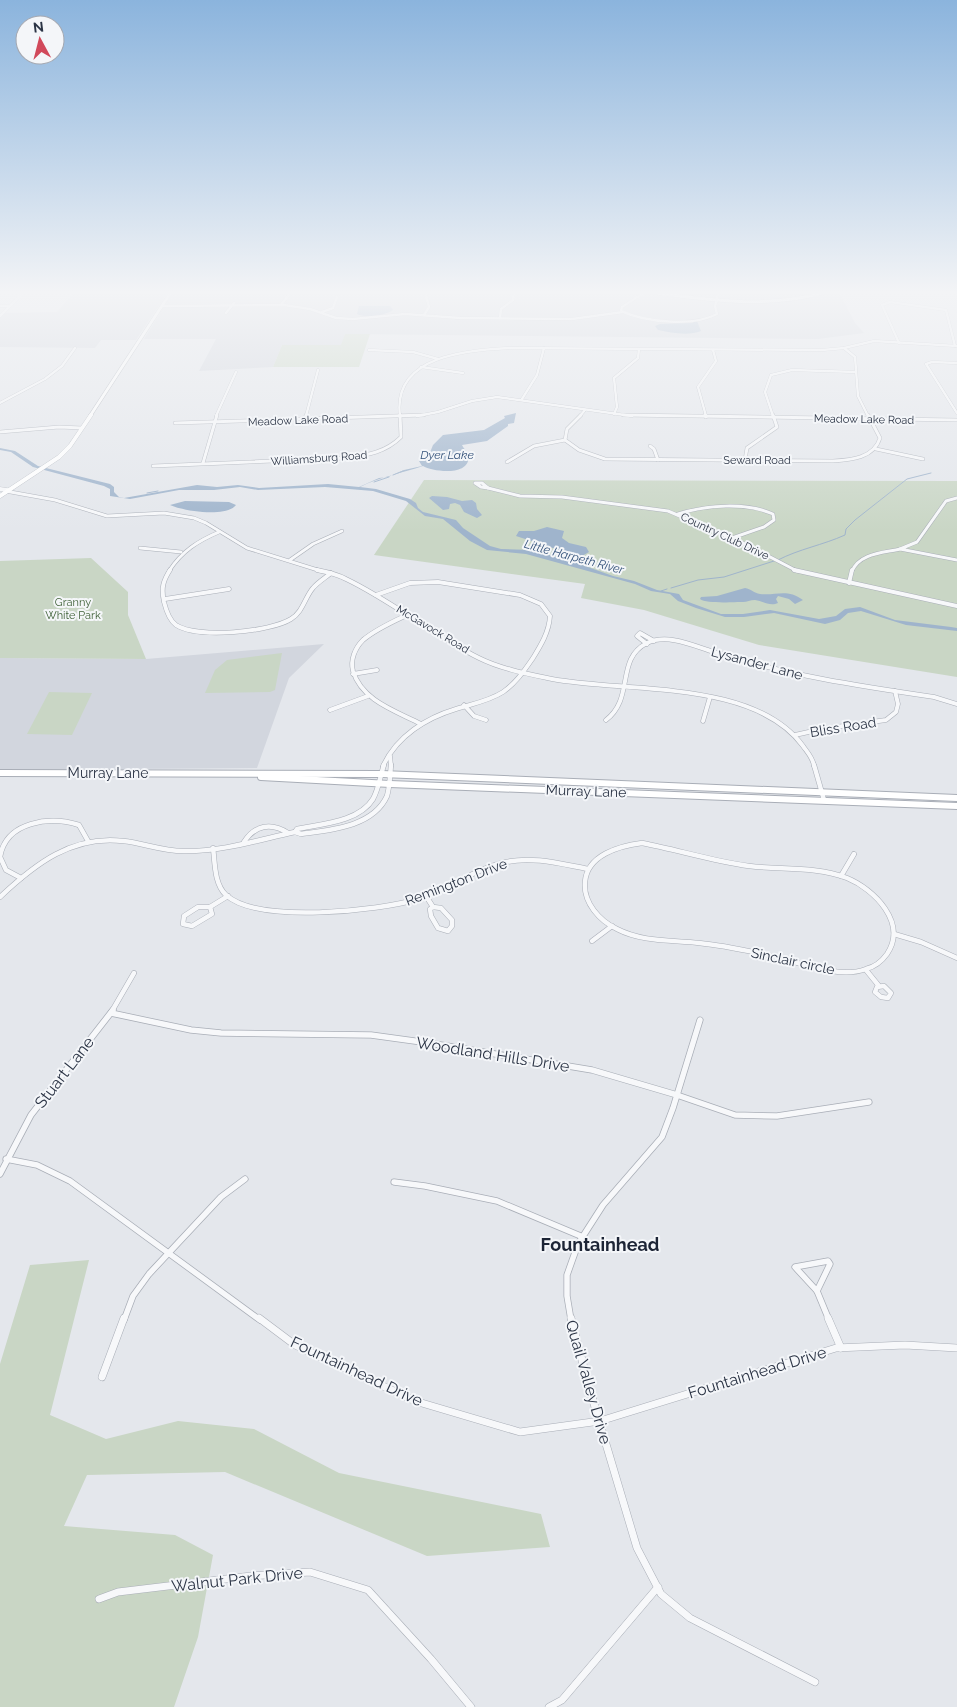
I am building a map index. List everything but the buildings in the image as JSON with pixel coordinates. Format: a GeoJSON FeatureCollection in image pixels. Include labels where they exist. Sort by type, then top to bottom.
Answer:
{"type":"FeatureCollection","features":[{"type":"Feature","properties":{"kind":"main road"},"geometry":{"type":"LineString","coordinates":[[3,492],[66,451],[118,372]]}},
{"type":"Feature","properties":{"kind":"main road","name":"Murray Lane"},"geometry":{"type":"LineString","coordinates":[[0,774],[390,774],[957,798]]}},
{"type":"Feature","properties":{"kind":"main road","name":"Murray Lane"},"geometry":{"type":"LineString","coordinates":[[216,774],[390,784],[957,806]]}},
{"type":"Feature","properties":{"kind":"street"},"geometry":{"type":"LineString","coordinates":[[0,403],[45,379],[55,372]]}},
{"type":"Feature","properties":{"kind":"street"},"geometry":{"type":"LineString","coordinates":[[203,463],[212,423],[236,372]]}},
{"type":"Feature","properties":{"kind":"street"},"geometry":{"type":"LineString","coordinates":[[305,420],[318,372]]}},
{"type":"Feature","properties":{"kind":"street","name":"Williamsburg Road"},"geometry":{"type":"LineString","coordinates":[[153,466],[348,458],[378,453],[395,444],[401,437],[399,404],[404,384],[409,376],[415,372]]}},
{"type":"Feature","properties":{"kind":"street"},"geometry":{"type":"LineString","coordinates":[[454,372],[463,373]]}},
{"type":"Feature","properties":{"kind":"street"},"geometry":{"type":"LineString","coordinates":[[522,399],[533,386],[539,372]]}},
{"type":"Feature","properties":{"kind":"street"},"geometry":{"type":"LineString","coordinates":[[614,414],[616,406],[614,378],[622,372]]}},
{"type":"Feature","properties":{"kind":"street"},"geometry":{"type":"LineString","coordinates":[[706,417],[698,387],[709,372]]}},
{"type":"Feature","properties":{"kind":"street"},"geometry":{"type":"LineString","coordinates":[[745,460],[744,453],[747,447],[775,430],[777,424],[765,392],[769,377],[784,372]]}},
{"type":"Feature","properties":{"kind":"street"},"geometry":{"type":"LineString","coordinates":[[845,372],[856,372],[858,396],[880,438],[876,449],[923,459]]}},
{"type":"Feature","properties":{"kind":"street"},"geometry":{"type":"LineString","coordinates":[[931,372],[957,412]]}},
{"type":"Feature","properties":{"kind":"street","name":"Meadow Lake Road"},"geometry":{"type":"LineString","coordinates":[[174,423],[400,417],[429,414],[483,398],[501,397],[614,414],[957,420]]}},
{"type":"Feature","properties":{"kind":"street"},"geometry":{"type":"LineString","coordinates":[[507,462],[534,446],[565,440],[567,429],[585,410]]}},
{"type":"Feature","properties":{"kind":"street"},"geometry":{"type":"LineString","coordinates":[[0,432],[59,427],[82,428]]}},
{"type":"Feature","properties":{"kind":"street","name":"Seward Road"},"geometry":{"type":"LineString","coordinates":[[565,440],[573,448],[591,456],[613,459],[844,460],[859,457],[876,449]]}},
{"type":"Feature","properties":{"kind":"street"},"geometry":{"type":"LineString","coordinates":[[650,446],[654,449],[658,460]]}},
{"type":"Feature","properties":{"kind":"street","name":"Country Club Drive"},"geometry":{"type":"LineString","coordinates":[[488,488],[520,496],[562,497],[652,508],[678,514],[732,538],[797,571],[957,606]]}},
{"type":"Feature","properties":{"kind":"street","name":"McGavock Road"},"geometry":{"type":"LineString","coordinates":[[3,492],[55,500],[108,516],[179,514],[206,523],[247,548],[345,578],[480,658],[523,672],[553,679],[710,697],[740,703],[767,714],[796,735],[813,760],[824,800]]}},
{"type":"Feature","properties":{"kind":"street"},"geometry":{"type":"LineString","coordinates":[[849,583],[850,570],[858,561],[917,542],[946,500],[957,498]]}},
{"type":"Feature","properties":{"kind":"street"},"geometry":{"type":"LineString","coordinates":[[678,514],[688,510],[703,508],[752,508],[770,512],[778,510]]}},
{"type":"Feature","properties":{"kind":"street"},"geometry":{"type":"LineString","coordinates":[[732,538],[766,527],[774,519],[770,512]]}},
{"type":"Feature","properties":{"kind":"street"},"geometry":{"type":"LineString","coordinates":[[290,560],[313,544],[342,531]]}},
{"type":"Feature","properties":{"kind":"street"},"geometry":{"type":"LineString","coordinates":[[219,532],[181,552],[162,584],[169,614],[175,624],[189,631],[229,631],[281,624],[296,615],[314,587],[331,573]]}},
{"type":"Feature","properties":{"kind":"street"},"geometry":{"type":"LineString","coordinates":[[140,548],[181,552]]}},
{"type":"Feature","properties":{"kind":"street"},"geometry":{"type":"LineString","coordinates":[[900,549],[957,560]]}},
{"type":"Feature","properties":{"kind":"street"},"geometry":{"type":"LineString","coordinates":[[295,832],[297,829],[344,819],[364,810],[376,795],[386,759],[395,747],[421,724],[436,715],[490,698],[509,688],[541,646],[550,622],[547,610],[541,604],[506,592],[424,581],[401,585],[376,595]]}},
{"type":"Feature","properties":{"kind":"street"},"geometry":{"type":"LineString","coordinates":[[165,598],[229,589]]}},
{"type":"Feature","properties":{"kind":"street"},"geometry":{"type":"LineString","coordinates":[[407,615],[374,632],[359,644],[352,662],[353,674],[355,680],[368,696],[421,724]]}},
{"type":"Feature","properties":{"kind":"street"},"geometry":{"type":"LineString","coordinates":[[647,644],[637,636],[640,633],[654,641]]}},
{"type":"Feature","properties":{"kind":"street","name":"Lysander Lane"},"geometry":{"type":"LineString","coordinates":[[606,720],[616,712],[620,705],[623,686],[631,659],[637,650],[654,641],[670,640],[789,673],[934,697],[957,704]]}},
{"type":"Feature","properties":{"kind":"street"},"geometry":{"type":"LineString","coordinates":[[353,674],[377,670]]}},
{"type":"Feature","properties":{"kind":"street","name":"Bliss Road"},"geometry":{"type":"LineString","coordinates":[[796,735],[822,729],[886,720],[896,712],[898,704],[895,691]]}},
{"type":"Feature","properties":{"kind":"street"},"geometry":{"type":"LineString","coordinates":[[330,710],[368,696]]}},
{"type":"Feature","properties":{"kind":"street"},"geometry":{"type":"LineString","coordinates":[[703,721],[710,697]]}},
{"type":"Feature","properties":{"kind":"street"},"geometry":{"type":"LineString","coordinates":[[464,705],[474,716],[486,720]]}},
{"type":"Feature","properties":{"kind":"street"},"geometry":{"type":"LineString","coordinates":[[0,897],[52,854],[88,841],[115,840],[182,851],[213,848],[295,832],[301,834],[363,821],[377,813],[387,796],[390,784],[390,756]]}},
{"type":"Feature","properties":{"kind":"street"},"geometry":{"type":"LineString","coordinates":[[21,878],[7,871],[2,864],[0,855],[4,846],[18,831],[34,824],[60,820],[79,825],[88,841]]}},
{"type":"Feature","properties":{"kind":"street"},"geometry":{"type":"LineString","coordinates":[[244,842],[249,833],[260,827],[276,826],[288,833]]}},
{"type":"Feature","properties":{"kind":"street"},"geometry":{"type":"LineString","coordinates":[[588,869],[600,856],[621,846],[642,843],[749,866],[828,872],[850,879],[870,892],[881,903],[893,921],[894,934],[889,952],[876,966],[866,970],[879,986]]}},
{"type":"Feature","properties":{"kind":"street"},"geometry":{"type":"LineString","coordinates":[[210,907],[212,914],[192,926],[183,924],[184,916],[198,907],[210,907],[228,896],[217,876],[213,848]]}},
{"type":"Feature","properties":{"kind":"street"},"geometry":{"type":"LineString","coordinates":[[841,876],[854,854]]}},
{"type":"Feature","properties":{"kind":"street","name":"Remington Drive"},"geometry":{"type":"LineString","coordinates":[[228,896],[235,902],[273,910],[321,912],[383,908],[426,896],[496,865],[517,860],[543,860],[588,869]]}},
{"type":"Feature","properties":{"kind":"street","name":"Sinclair circle"},"geometry":{"type":"LineString","coordinates":[[588,869],[584,889],[587,901],[612,926],[636,936],[698,943],[766,954],[838,972],[866,970]]}},
{"type":"Feature","properties":{"kind":"street"},"geometry":{"type":"LineString","coordinates":[[426,896],[433,907]]}},
{"type":"Feature","properties":{"kind":"street"},"geometry":{"type":"LineString","coordinates":[[433,907],[441,908],[452,920],[452,926],[448,930],[438,928],[430,913],[433,907]]}},
{"type":"Feature","properties":{"kind":"street"},"geometry":{"type":"LineString","coordinates":[[592,941],[612,926]]}},
{"type":"Feature","properties":{"kind":"street"},"geometry":{"type":"LineString","coordinates":[[894,934],[921,942],[957,958]]}},
{"type":"Feature","properties":{"kind":"street","name":"Stuart Lane"},"geometry":{"type":"LineString","coordinates":[[0,1174],[6,1159],[31,1114],[111,1013],[134,973]]}},
{"type":"Feature","properties":{"kind":"street","name":"Woodland Hills Drive"},"geometry":{"type":"LineString","coordinates":[[111,1013],[191,1030],[221,1033],[370,1035],[592,1070],[677,1095],[735,1115],[771,1116],[869,1102]]}},
{"type":"Feature","properties":{"kind":"street","name":"Quail Valley Drive"},"geometry":{"type":"LineString","coordinates":[[700,1020],[662,1137],[603,1205],[582,1237],[567,1276],[567,1296],[572,1324],[637,1548],[661,1594],[690,1618],[815,1682]]}},
{"type":"Feature","properties":{"kind":"street","name":"Fountainhead Drive"},"geometry":{"type":"LineString","coordinates":[[6,1159],[28,1162],[53,1169],[295,1345],[415,1401],[520,1432],[538,1431],[600,1420],[841,1348],[905,1345],[957,1348]]}},
{"type":"Feature","properties":{"kind":"street"},"geometry":{"type":"LineString","coordinates":[[102,1377],[133,1296],[149,1274],[221,1197],[245,1178]]}},
{"type":"Feature","properties":{"kind":"street"},"geometry":{"type":"LineString","coordinates":[[394,1182],[425,1186],[497,1201],[582,1237]]}},
{"type":"Feature","properties":{"kind":"street"},"geometry":{"type":"LineString","coordinates":[[816,1291],[830,1264],[828,1260],[796,1267],[816,1291],[841,1348]]}},
{"type":"Feature","properties":{"kind":"street","name":"Walnut Park Drive"},"geometry":{"type":"LineString","coordinates":[[99,1599],[118,1592],[251,1576],[310,1572],[368,1590],[431,1659],[471,1707]]}},
{"type":"Feature","properties":{"kind":"street"},"geometry":{"type":"LineString","coordinates":[[549,1707],[562,1700],[658,1587]]}},
{"type":"Feature","properties":{"kind":"shaded area"},"geometry":{"type":"Polygon","coordinates":[[[324,644],[289,678],[257,768],[0,770],[0,658],[146,659],[324,644]]]}},
{"type":"Feature","properties":{"kind":"green space"},"geometry":{"type":"Polygon","coordinates":[[[424,480],[957,481],[957,677],[759,645],[644,610],[581,598],[585,584],[374,555],[424,480]]]}},
{"type":"Feature","properties":{"kind":"green space","name":"Granny White Park"},"geometry":{"type":"Polygon","coordinates":[[[91,558],[128,592],[128,615],[146,659],[0,658],[0,561],[91,558]]]}},
{"type":"Feature","properties":{"kind":"green space"},"geometry":{"type":"Polygon","coordinates":[[[282,653],[275,690],[270,692],[205,693],[215,670],[227,660],[282,653]]]}},
{"type":"Feature","properties":{"kind":"green space"},"geometry":{"type":"Polygon","coordinates":[[[49,692],[92,693],[72,735],[27,734],[49,692]]]}},
{"type":"Feature","properties":{"kind":"green space"},"geometry":{"type":"Polygon","coordinates":[[[89,1260],[50,1415],[106,1439],[178,1421],[254,1429],[339,1473],[541,1514],[550,1547],[427,1556],[225,1472],[87,1475],[64,1526],[175,1535],[213,1555],[198,1637],[174,1707],[0,1707],[0,1364],[30,1265],[89,1260]]]}},
{"type":"Feature","properties":{"kind":"water","name":"Dyer Lake"},"geometry":{"type":"Polygon","coordinates":[[[516,413],[514,423],[508,424],[508,426],[487,441],[462,445],[468,454],[468,461],[459,469],[443,471],[423,466],[393,475],[404,470],[422,466],[419,461],[429,455],[433,445],[443,435],[484,430],[505,418],[504,416],[516,413]]]}},
{"type":"Feature","properties":{"kind":"water"},"geometry":{"type":"Polygon","coordinates":[[[0,448],[15,451],[38,466],[110,484],[114,487],[114,492],[119,497],[124,498],[197,485],[217,487],[238,485],[259,488],[328,484],[359,487],[384,477],[360,487],[376,489],[410,499],[423,512],[456,520],[463,528],[490,546],[501,549],[531,550],[571,561],[657,590],[679,594],[683,600],[721,614],[743,614],[770,610],[819,619],[836,616],[845,609],[860,607],[895,620],[957,628],[957,631],[906,625],[861,611],[848,613],[840,620],[825,624],[774,613],[744,617],[725,617],[678,601],[670,594],[651,591],[635,584],[526,554],[487,550],[470,541],[443,519],[425,516],[406,501],[373,491],[325,487],[258,490],[240,487],[214,490],[179,490],[130,499],[110,496],[110,489],[104,486],[33,467],[11,452],[0,450],[0,448]]]}},
{"type":"Feature","properties":{"kind":"water"},"geometry":{"type":"Polygon","coordinates":[[[432,496],[462,501],[472,500],[476,503],[477,509],[482,515],[477,518],[464,512],[460,505],[455,503],[450,504],[449,509],[443,510],[429,498],[432,496]]]}},
{"type":"Feature","properties":{"kind":"water"},"geometry":{"type":"Polygon","coordinates":[[[185,501],[229,502],[236,505],[231,509],[223,511],[204,512],[170,505],[185,501]]]}},
{"type":"Feature","properties":{"kind":"water"},"geometry":{"type":"Polygon","coordinates":[[[547,527],[564,531],[562,538],[569,543],[586,547],[589,552],[582,556],[577,556],[516,536],[519,531],[534,531],[547,527]]]}},
{"type":"Feature","properties":{"kind":"water"},"geometry":{"type":"Polygon","coordinates":[[[745,588],[760,594],[792,594],[803,600],[795,604],[789,599],[778,596],[776,599],[778,603],[772,604],[755,600],[744,602],[708,602],[700,599],[701,597],[717,596],[745,588]]]}},
{"type":"Feature","properties":{"kind":"waterway"},"geometry":{"type":"LineString","coordinates":[[393,475],[403,471]]}},
{"type":"Feature","properties":{"kind":"waterway"},"geometry":{"type":"LineString","coordinates":[[778,560],[845,535],[846,529],[855,520],[907,479],[931,473]]}},
{"type":"Feature","properties":{"kind":"waterway"},"geometry":{"type":"LineString","coordinates":[[374,482],[389,477]]}},
{"type":"Feature","properties":{"kind":"waterway","name":"Little Harpeth River"},"geometry":{"type":"LineString","coordinates":[[89,480],[97,482]]}},
{"type":"Feature","properties":{"kind":"waterway","name":"Little Harpeth River"},"geometry":{"type":"LineString","coordinates":[[147,493],[158,491]]}},
{"type":"Feature","properties":{"kind":"waterway"},"geometry":{"type":"LineString","coordinates":[[671,588],[698,580],[724,577],[774,561]]}},
{"type":"Feature","properties":{"kind":"waterway","name":"Little Harpeth River"},"geometry":{"type":"LineString","coordinates":[[661,591],[667,589]]}},
{"type":"Feature","properties":{"kind":"district","name":"Fountainhead"},"geometry":{"type":"Point","coordinates":[600,1245]}}]}
